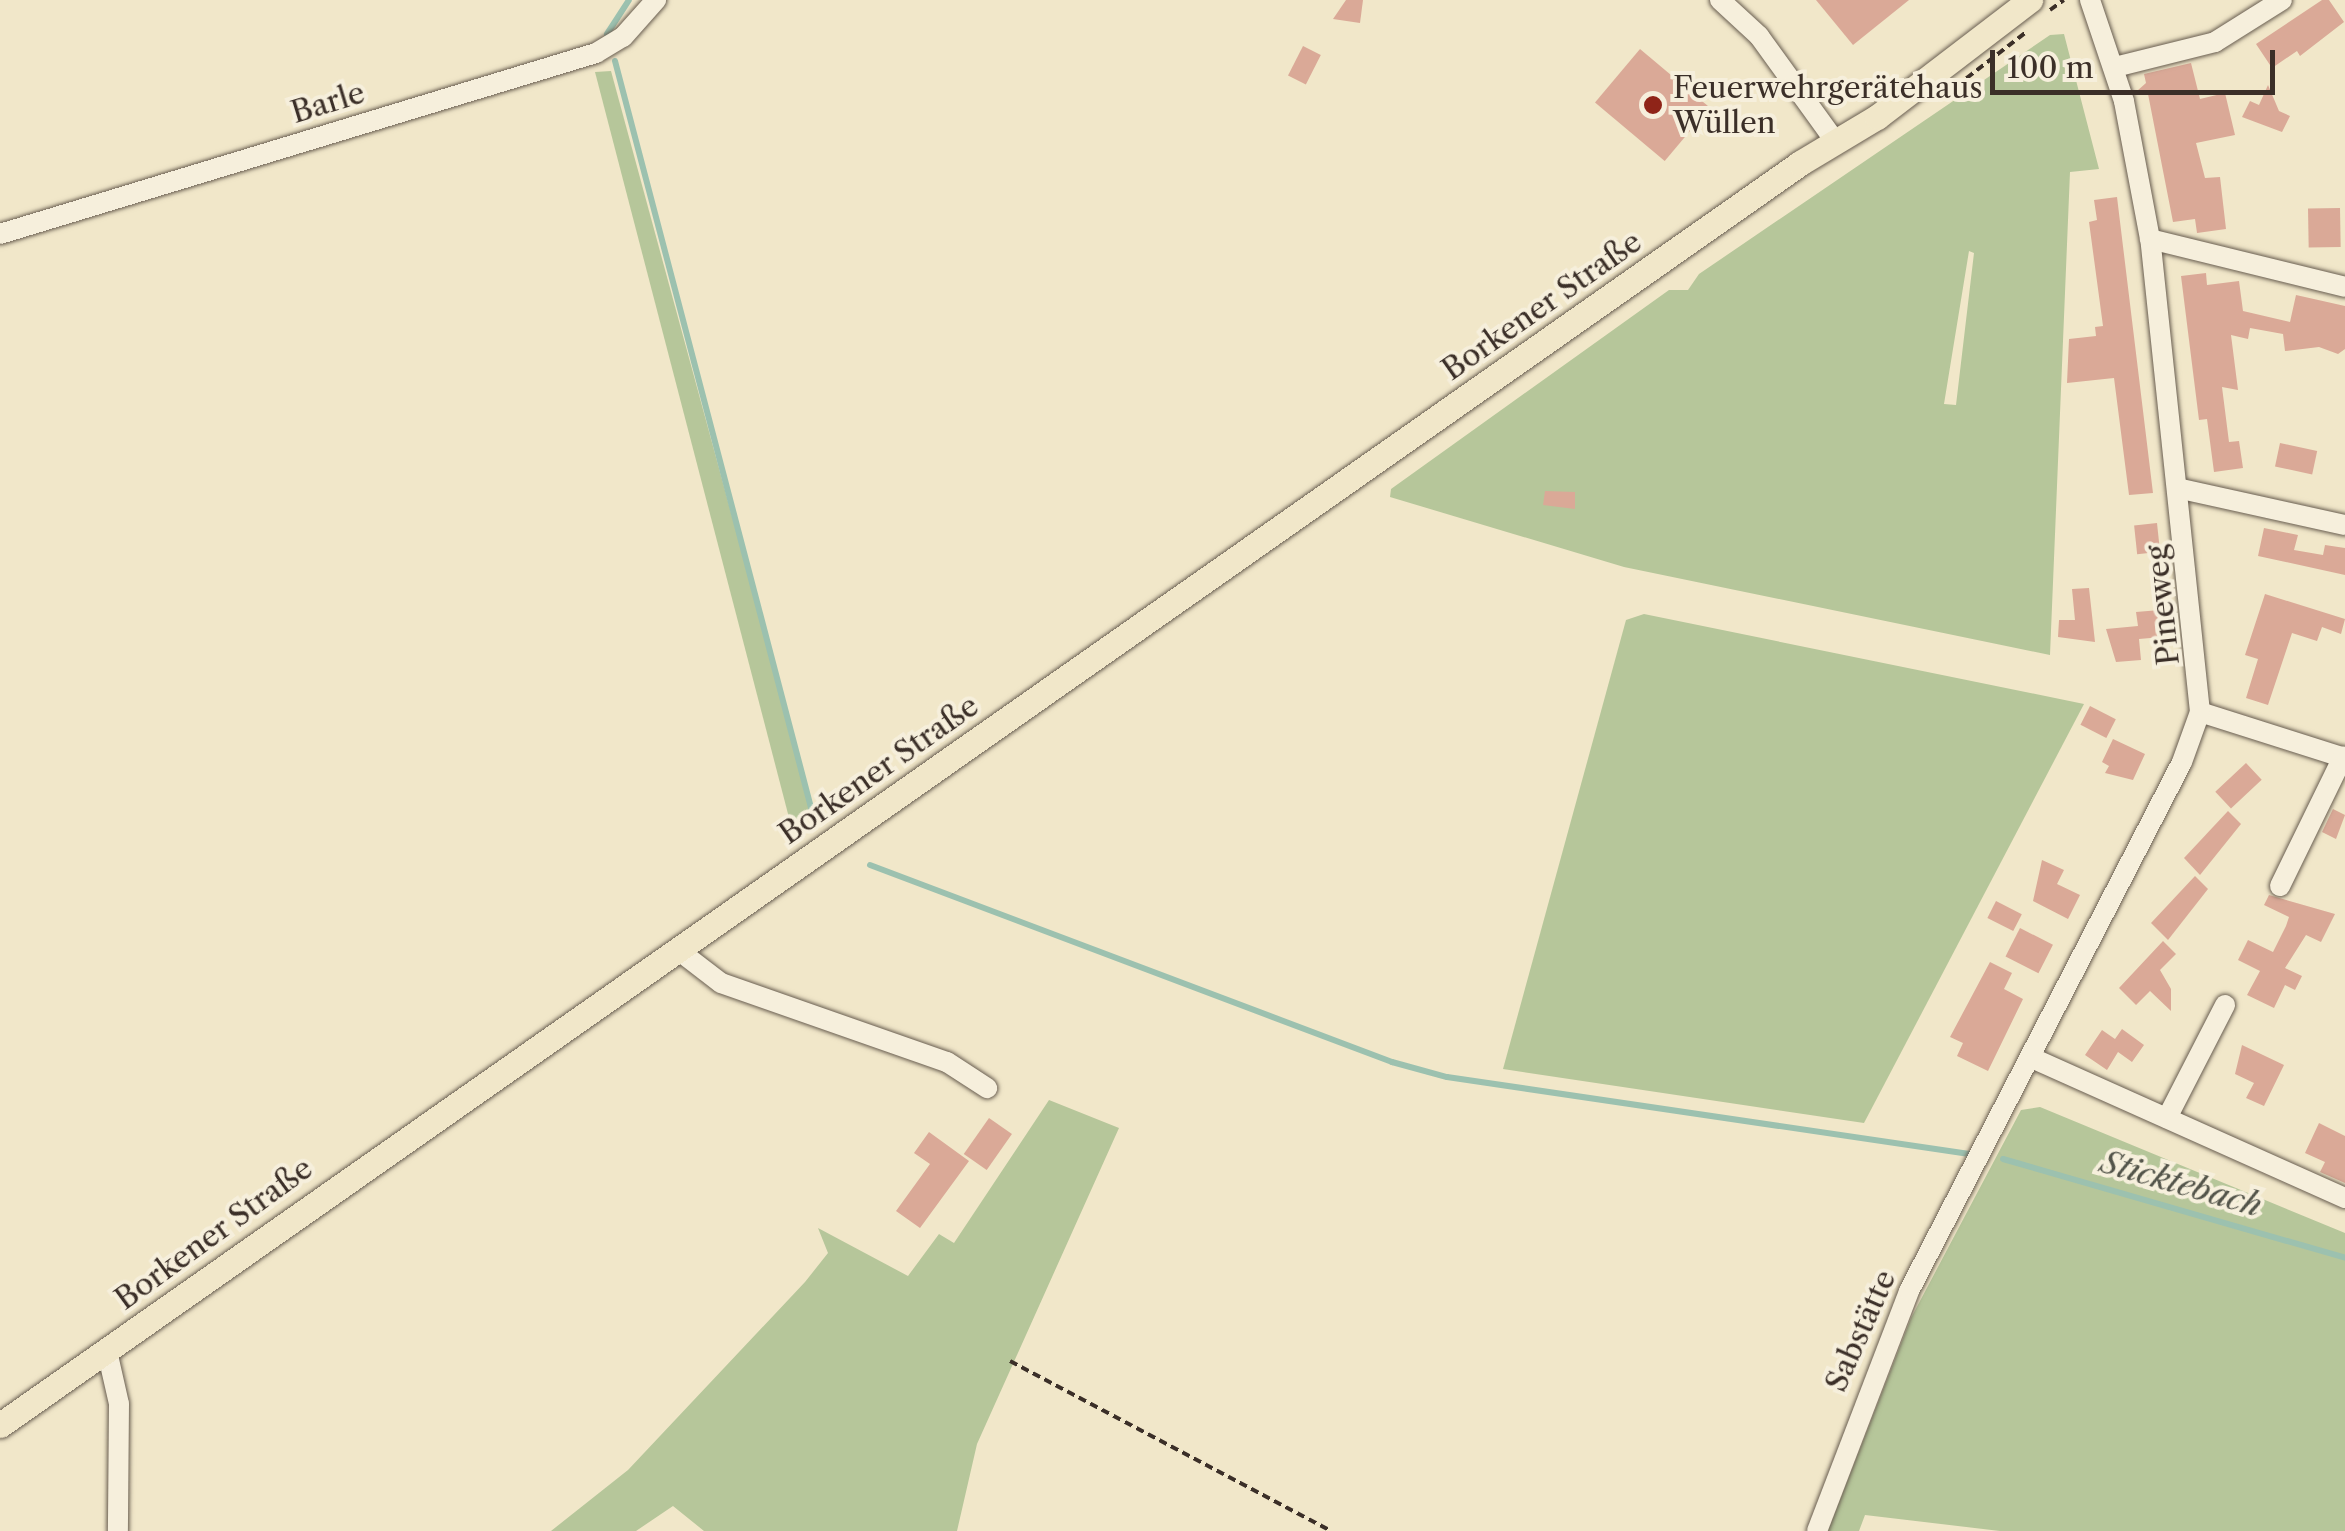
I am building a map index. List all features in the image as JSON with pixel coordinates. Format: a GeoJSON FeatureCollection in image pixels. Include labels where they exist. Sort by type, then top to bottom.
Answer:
{"type":"FeatureCollection","features":[{"type":"Feature","properties":{"kind":"main road","name":"Borkener Straße"},"geometry":{"type":"LineString","coordinates":[[0,1425],[1794,168],[1877,117],[2030,0]]}},
{"type":"Feature","properties":{"kind":"street","name":"Barle"},"geometry":{"type":"LineString","coordinates":[[0,234],[596,53],[623,38],[656,0]]}},
{"type":"Feature","properties":{"kind":"street"},"geometry":{"type":"LineString","coordinates":[[1720,0],[1760,36],[1835,141]]}},
{"type":"Feature","properties":{"kind":"street","name":"Pineweg"},"geometry":{"type":"LineString","coordinates":[[1979,1162],[2182,762],[2200,712],[2181,489],[2150,239],[2115,67],[2090,0]]}},
{"type":"Feature","properties":{"kind":"street"},"geometry":{"type":"LineString","coordinates":[[2115,67],[2216,42],[2282,0]]}},
{"type":"Feature","properties":{"kind":"street"},"geometry":{"type":"LineString","coordinates":[[2150,239],[2345,287]]}},
{"type":"Feature","properties":{"kind":"street"},"geometry":{"type":"LineString","coordinates":[[2181,489],[2345,525]]}},
{"type":"Feature","properties":{"kind":"street"},"geometry":{"type":"LineString","coordinates":[[2200,712],[2344,758],[2280,886]]}},
{"type":"Feature","properties":{"kind":"street"},"geometry":{"type":"LineString","coordinates":[[678,950],[721,983],[948,1062],[988,1088]]}},
{"type":"Feature","properties":{"kind":"street"},"geometry":{"type":"LineString","coordinates":[[2167,1118],[2225,1005]]}},
{"type":"Feature","properties":{"kind":"street"},"geometry":{"type":"LineString","coordinates":[[2032,1058],[2345,1198]]}},
{"type":"Feature","properties":{"kind":"street","name":"Sabstätte"},"geometry":{"type":"LineString","coordinates":[[1817,1531],[1880,1358],[1979,1162]]}},
{"type":"Feature","properties":{"kind":"street"},"geometry":{"type":"LineString","coordinates":[[107,1351],[119,1404],[118,1531]]}},
{"type":"Feature","properties":{"kind":"path"},"geometry":{"type":"LineString","coordinates":[[1010,1361],[1331,1531]]}},
{"type":"Feature","properties":{"kind":"green space"},"geometry":{"type":"Polygon","coordinates":[[[2064,34],[2099,169],[2070,172],[2050,655],[1624,567],[1390,497],[1391,489],[1669,290],[1688,290],[1699,274],[2050,35],[2064,34]],[[1969,251],[1944,404],[1956,405],[1974,253],[1969,251]]]}},
{"type":"Feature","properties":{"kind":"green space"},"geometry":{"type":"Polygon","coordinates":[[[611,71],[813,814],[793,833],[595,72],[611,71]]]}},
{"type":"Feature","properties":{"kind":"green space"},"geometry":{"type":"Polygon","coordinates":[[[1644,614],[2084,704],[1864,1123],[1503,1069],[1626,620],[1644,614]]]}},
{"type":"Feature","properties":{"kind":"green space"},"geometry":{"type":"Polygon","coordinates":[[[1049,1100],[1119,1128],[977,1444],[957,1531],[704,1531],[673,1506],[636,1531],[551,1531],[628,1470],[805,1282],[828,1253],[818,1228],[908,1276],[939,1234],[954,1243],[1049,1100]]]}},
{"type":"Feature","properties":{"kind":"green space"},"geometry":{"type":"Polygon","coordinates":[[[2040,1107],[2345,1233],[2345,1531],[2000,1531],[1865,1515],[1859,1531],[1828,1531],[1911,1318],[2021,1110],[2040,1107]]]}},
{"type":"Feature","properties":{"kind":"building"},"geometry":{"type":"Polygon","coordinates":[[[1346,0],[1363,0],[1360,23],[1333,19],[1346,0]]]}},
{"type":"Feature","properties":{"kind":"building"},"geometry":{"type":"Polygon","coordinates":[[[1816,0],[1909,0],[1853,45],[1816,0]]]}},
{"type":"Feature","properties":{"kind":"building"},"geometry":{"type":"Polygon","coordinates":[[[2322,0],[2329,0],[2344,22],[2300,56],[2297,51],[2272,68],[2256,44],[2322,0]]]}},
{"type":"Feature","properties":{"kind":"building"},"geometry":{"type":"Polygon","coordinates":[[[1303,46],[1321,55],[1306,84],[1288,75],[1303,46]]]}},
{"type":"Feature","properties":{"kind":"building","name":"Feuerwehrgerätehaus Wüllen"},"geometry":{"type":"Polygon","coordinates":[[[1640,49],[1710,107],[1665,161],[1595,103],[1640,49]]]}},
{"type":"Feature","properties":{"kind":"building"},"geometry":{"type":"Polygon","coordinates":[[[2191,63],[2200,99],[2225,93],[2235,135],[2196,143],[2205,178],[2220,177],[2226,229],[2197,233],[2195,219],[2173,222],[2148,94],[2137,91],[2146,83],[2144,74],[2191,63]]]}},
{"type":"Feature","properties":{"kind":"building"},"geometry":{"type":"Polygon","coordinates":[[[2268,85],[2279,111],[2290,116],[2282,132],[2242,117],[2250,101],[2259,105],[2268,85]]]}},
{"type":"Feature","properties":{"kind":"building"},"geometry":{"type":"Polygon","coordinates":[[[2117,197],[2153,493],[2129,495],[2114,378],[2067,383],[2069,339],[2096,336],[2095,327],[2103,326],[2089,222],[2097,220],[2094,200],[2117,197]]]}},
{"type":"Feature","properties":{"kind":"building"},"geometry":{"type":"Polygon","coordinates":[[[2340,208],[2341,247],[2309,248],[2308,209],[2340,208]]]}},
{"type":"Feature","properties":{"kind":"building"},"geometry":{"type":"Polygon","coordinates":[[[2206,273],[2207,285],[2239,281],[2243,311],[2290,322],[2296,295],[2345,306],[2345,349],[2338,354],[2319,347],[2285,351],[2283,334],[2250,328],[2248,339],[2231,335],[2238,390],[2222,387],[2229,442],[2239,441],[2243,468],[2214,472],[2207,419],[2199,420],[2181,276],[2206,273]]]}},
{"type":"Feature","properties":{"kind":"building"},"geometry":{"type":"Polygon","coordinates":[[[2280,443],[2317,451],[2312,474],[2275,466],[2280,443]]]}},
{"type":"Feature","properties":{"kind":"building"},"geometry":{"type":"Polygon","coordinates":[[[1545,491],[1575,492],[1575,509],[1543,505],[1545,491]]]}},
{"type":"Feature","properties":{"kind":"building"},"geometry":{"type":"Polygon","coordinates":[[[2157,523],[2160,552],[2137,554],[2134,525],[2157,523]]]}},
{"type":"Feature","properties":{"kind":"building"},"geometry":{"type":"Polygon","coordinates":[[[2264,528],[2298,535],[2294,550],[2323,555],[2325,545],[2345,548],[2345,575],[2258,556],[2264,528]]]}},
{"type":"Feature","properties":{"kind":"building"},"geometry":{"type":"Polygon","coordinates":[[[2089,588],[2095,642],[2058,637],[2059,620],[2075,620],[2072,589],[2089,588]]]}},
{"type":"Feature","properties":{"kind":"building"},"geometry":{"type":"Polygon","coordinates":[[[2265,594],[2345,619],[2341,634],[2322,627],[2317,641],[2292,633],[2268,705],[2246,698],[2258,659],[2245,655],[2265,594]]]}},
{"type":"Feature","properties":{"kind":"building"},"geometry":{"type":"Polygon","coordinates":[[[2160,610],[2162,637],[2139,639],[2141,660],[2116,662],[2106,629],[2138,626],[2136,612],[2160,610]]]}},
{"type":"Feature","properties":{"kind":"building"},"geometry":{"type":"Polygon","coordinates":[[[2090,706],[2116,719],[2106,738],[2080,725],[2090,706]]]}},
{"type":"Feature","properties":{"kind":"building"},"geometry":{"type":"Polygon","coordinates":[[[2113,739],[2145,754],[2133,780],[2105,773],[2109,766],[2102,762],[2113,739]]]}},
{"type":"Feature","properties":{"kind":"building"},"geometry":{"type":"Polygon","coordinates":[[[2246,763],[2262,780],[2231,808],[2215,792],[2246,763]]]}},
{"type":"Feature","properties":{"kind":"building"},"geometry":{"type":"Polygon","coordinates":[[[2333,809],[2345,815],[2336,839],[2322,832],[2333,809]]]}},
{"type":"Feature","properties":{"kind":"building"},"geometry":{"type":"Polygon","coordinates":[[[2228,811],[2241,824],[2200,875],[2184,858],[2228,811]]]}},
{"type":"Feature","properties":{"kind":"building"},"geometry":{"type":"Polygon","coordinates":[[[2042,860],[2064,870],[2057,884],[2080,895],[2068,919],[2033,901],[2042,860]]]}},
{"type":"Feature","properties":{"kind":"building"},"geometry":{"type":"Polygon","coordinates":[[[2195,876],[2208,889],[2168,940],[2151,923],[2195,876]]]}},
{"type":"Feature","properties":{"kind":"building"},"geometry":{"type":"Polygon","coordinates":[[[2269,895],[2335,914],[2321,942],[2306,935],[2285,968],[2302,976],[2295,990],[2285,985],[2274,1008],[2247,995],[2260,971],[2238,960],[2248,940],[2273,952],[2286,926],[2289,917],[2264,905],[2269,895]]]}},
{"type":"Feature","properties":{"kind":"building"},"geometry":{"type":"Polygon","coordinates":[[[1996,901],[2022,914],[2013,931],[1987,918],[1996,901]]]}},
{"type":"Feature","properties":{"kind":"building"},"geometry":{"type":"Polygon","coordinates":[[[2020,928],[2053,945],[2038,973],[2005,957],[2020,928]]]}},
{"type":"Feature","properties":{"kind":"building"},"geometry":{"type":"Polygon","coordinates":[[[2163,941],[2176,954],[2160,970],[2171,989],[2171,1011],[2150,991],[2136,1005],[2119,988],[2163,941]]]}},
{"type":"Feature","properties":{"kind":"building"},"geometry":{"type":"Polygon","coordinates":[[[1990,962],[2012,973],[2004,989],[2023,999],[1988,1071],[1957,1056],[1963,1043],[1950,1037],[1990,962]]]}},
{"type":"Feature","properties":{"kind":"building"},"geometry":{"type":"Polygon","coordinates":[[[2122,1029],[2144,1045],[2132,1062],[2118,1052],[2107,1070],[2085,1055],[2102,1030],[2115,1039],[2122,1029]]]}},
{"type":"Feature","properties":{"kind":"building"},"geometry":{"type":"Polygon","coordinates":[[[2242,1045],[2284,1065],[2264,1106],[2246,1098],[2254,1083],[2235,1074],[2242,1045]]]}},
{"type":"Feature","properties":{"kind":"building"},"geometry":{"type":"Polygon","coordinates":[[[989,1118],[1012,1134],[987,1170],[964,1154],[989,1118]]]}},
{"type":"Feature","properties":{"kind":"building"},"geometry":{"type":"Polygon","coordinates":[[[2319,1123],[2345,1136],[2345,1183],[2320,1172],[2325,1162],[2305,1153],[2319,1123]]]}},
{"type":"Feature","properties":{"kind":"building"},"geometry":{"type":"Polygon","coordinates":[[[929,1132],[969,1161],[920,1228],[896,1211],[930,1164],[914,1153],[929,1132]]]}},
{"type":"Feature","properties":{"kind":"waterway"},"geometry":{"type":"LineString","coordinates":[[607,34],[629,0]]}},
{"type":"Feature","properties":{"kind":"waterway"},"geometry":{"type":"LineString","coordinates":[[615,61],[813,815]]}},
{"type":"Feature","properties":{"kind":"waterway"},"geometry":{"type":"LineString","coordinates":[[870,865],[1392,1062],[1447,1077],[1969,1154]]}},
{"type":"Feature","properties":{"kind":"waterway","name":"Sticktebach"},"geometry":{"type":"LineString","coordinates":[[2003,1159],[2345,1258]]}},
{"type":"Feature","properties":{"kind":"place","name":"Feuerwehrgerätehaus Wüllen"},"geometry":{"type":"Point","coordinates":[1653,105]}}]}
